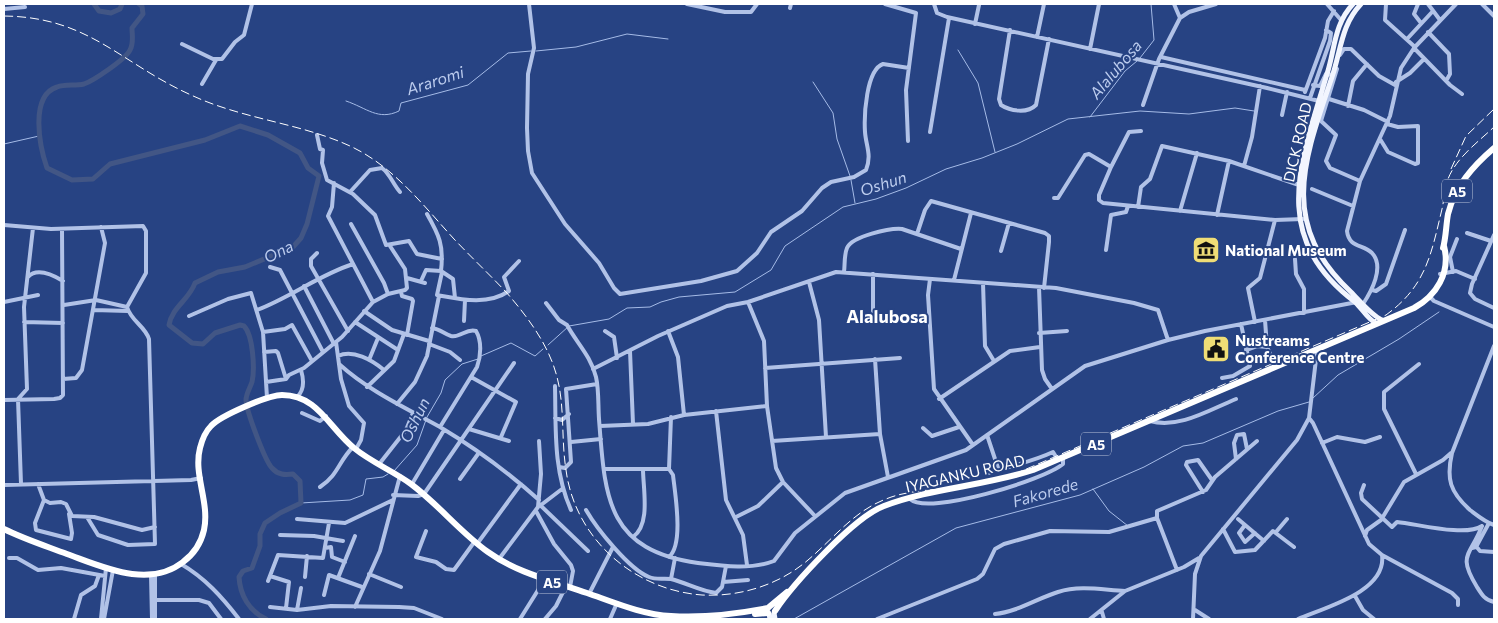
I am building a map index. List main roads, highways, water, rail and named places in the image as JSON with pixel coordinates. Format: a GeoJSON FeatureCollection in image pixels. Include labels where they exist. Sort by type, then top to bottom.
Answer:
{"type":"FeatureCollection","features":[{"type":"Feature","properties":{"kind":"highway","name":"IYAGANKU ROAD"},"geometry":{"type":"LineString","coordinates":[[771,613],[861,518],[882,506],[910,498],[1007,479],[1061,459],[1314,352],[1409,309],[1429,296],[1442,274],[1448,214],[1468,173],[1494,148]]}},
{"type":"Feature","properties":{"kind":"highway","name":"A5"},"geometry":{"type":"LineString","coordinates":[[4,529],[110,568],[153,575],[181,564],[199,544],[205,526],[200,447],[206,432],[221,419],[281,395],[297,397],[314,406],[326,416],[354,448],[412,484],[476,542],[499,559],[545,579],[654,617],[712,617],[742,613],[771,613]]}},
{"type":"Feature","properties":{"kind":"main road","name":"DICK ROAD"},"geometry":{"type":"LineString","coordinates":[[1353,4],[1341,20],[1330,75],[1319,102],[1304,154],[1299,185],[1302,219],[1308,248],[1321,270],[1336,287],[1360,302],[1373,322],[1379,322]]}},
{"type":"Feature","properties":{"kind":"main road","name":"DICK ROAD"},"geometry":{"type":"LineString","coordinates":[[1302,219],[1304,185],[1314,136],[1330,75],[1345,25],[1361,4]]}},
{"type":"Feature","properties":{"kind":"waterway","name":"Ona"},"geometry":{"type":"LineString","coordinates":[[94,4],[99,11],[111,13],[120,9],[122,4]]}},
{"type":"Feature","properties":{"kind":"waterway","name":"Ona"},"geometry":{"type":"LineString","coordinates":[[139,4],[142,6],[143,14],[132,28],[132,45],[122,59],[84,84],[57,87],[48,92],[40,111],[39,123],[47,168],[72,180],[93,179],[110,164],[205,140],[240,126],[268,135],[300,153],[308,168],[319,176],[307,224],[301,238],[293,247],[245,267],[218,272],[195,283],[189,294],[173,313],[169,325],[192,343],[203,344],[215,333],[240,325],[244,326],[251,344],[253,361],[252,382],[246,400],[256,435],[272,468],[282,474],[293,474],[300,481],[301,503],[265,523],[260,534],[260,546],[252,568],[243,571],[239,577],[241,590],[246,602],[255,612],[266,619]]}},
{"type":"Feature","properties":{"kind":"waterway","name":"Alalubosa"},"geometry":{"type":"LineString","coordinates":[[1140,58],[1154,40],[1151,4]]}},
{"type":"Feature","properties":{"kind":"waterway","name":"Araromi"},"geometry":{"type":"LineString","coordinates":[[536,51],[576,47],[627,34],[668,39]]}},
{"type":"Feature","properties":{"kind":"waterway"},"geometry":{"type":"LineString","coordinates":[[958,50],[978,83],[995,152]]}},
{"type":"Feature","properties":{"kind":"waterway","name":"Araromi"},"geometry":{"type":"LineString","coordinates":[[346,101],[379,114],[392,114],[399,111],[401,103],[468,85],[508,53],[531,51]]}},
{"type":"Feature","properties":{"kind":"waterway","name":"Alalubosa"},"geometry":{"type":"LineString","coordinates":[[1090,117],[1125,71],[1137,61]]}},
{"type":"Feature","properties":{"kind":"waterway"},"geometry":{"type":"LineString","coordinates":[[813,82],[833,113],[837,139],[850,176]]}},
{"type":"Feature","properties":{"kind":"waterway","name":"Oshun"},"geometry":{"type":"LineString","coordinates":[[548,345],[569,326],[609,319],[627,308],[650,307],[679,297],[735,292],[771,270],[785,246],[843,207],[876,199],[906,188],[946,169],[982,158],[1017,144],[1068,119],[1140,111],[1189,114],[1235,108],[1254,111]]}},
{"type":"Feature","properties":{"kind":"waterway"},"geometry":{"type":"LineString","coordinates":[[4,144],[39,136]]}},
{"type":"Feature","properties":{"kind":"waterway"},"geometry":{"type":"LineString","coordinates":[[851,180],[855,203]]}},
{"type":"Feature","properties":{"kind":"waterway","name":"Fakorede"},"geometry":{"type":"LineString","coordinates":[[1313,398],[1338,375],[1399,339],[1439,312]]}},
{"type":"Feature","properties":{"kind":"waterway","name":"Oshun"},"geometry":{"type":"LineString","coordinates":[[481,356],[511,343],[535,356],[543,349]]}},
{"type":"Feature","properties":{"kind":"waterway","name":"Oshun"},"geometry":{"type":"LineString","coordinates":[[394,471],[417,445],[427,417],[441,393],[445,380],[462,364],[478,359]]}},
{"type":"Feature","properties":{"kind":"waterway","name":"Fakorede"},"geometry":{"type":"LineString","coordinates":[[794,619],[956,528],[1080,495],[1144,467],[1183,446],[1203,443],[1278,411],[1309,402]]}},
{"type":"Feature","properties":{"kind":"waterway","name":"Oshun"},"geometry":{"type":"LineString","coordinates":[[301,503],[350,500],[363,495],[366,479],[383,477],[388,474]]}},
{"type":"Feature","properties":{"kind":"waterway"},"geometry":{"type":"LineString","coordinates":[[1093,489],[1109,511],[1128,526]]}},
{"type":"Feature","properties":{"kind":"railway"},"geometry":{"type":"LineString","coordinates":[[4,16],[34,18],[59,24],[82,33],[191,95],[230,110],[331,138],[366,154],[394,175],[506,292],[522,311],[543,342],[557,377],[562,411],[566,470],[572,495],[581,518],[595,539],[631,571],[653,583],[677,591],[702,595],[731,594],[772,583],[797,569],[864,510],[886,499],[912,492],[978,483],[1017,473],[1386,315],[1410,293],[1425,268],[1434,241],[1448,179],[1456,164],[1494,127]]}},
{"type":"Feature","properties":{"kind":"railway"},"geometry":{"type":"LineString","coordinates":[[1451,169],[1466,136],[1494,109]]}},
{"type":"Feature","properties":{"kind":"place","name":"National Museum"},"geometry":{"type":"Point","coordinates":[1206,250]}},
{"type":"Feature","properties":{"kind":"place","name":"Nustreams Conference Centre"},"geometry":{"type":"Point","coordinates":[1216,349]}},
{"type":"Feature","properties":{"kind":"district","name":"Alalubosa"},"geometry":{"type":"Point","coordinates":[887,316]}}]}
